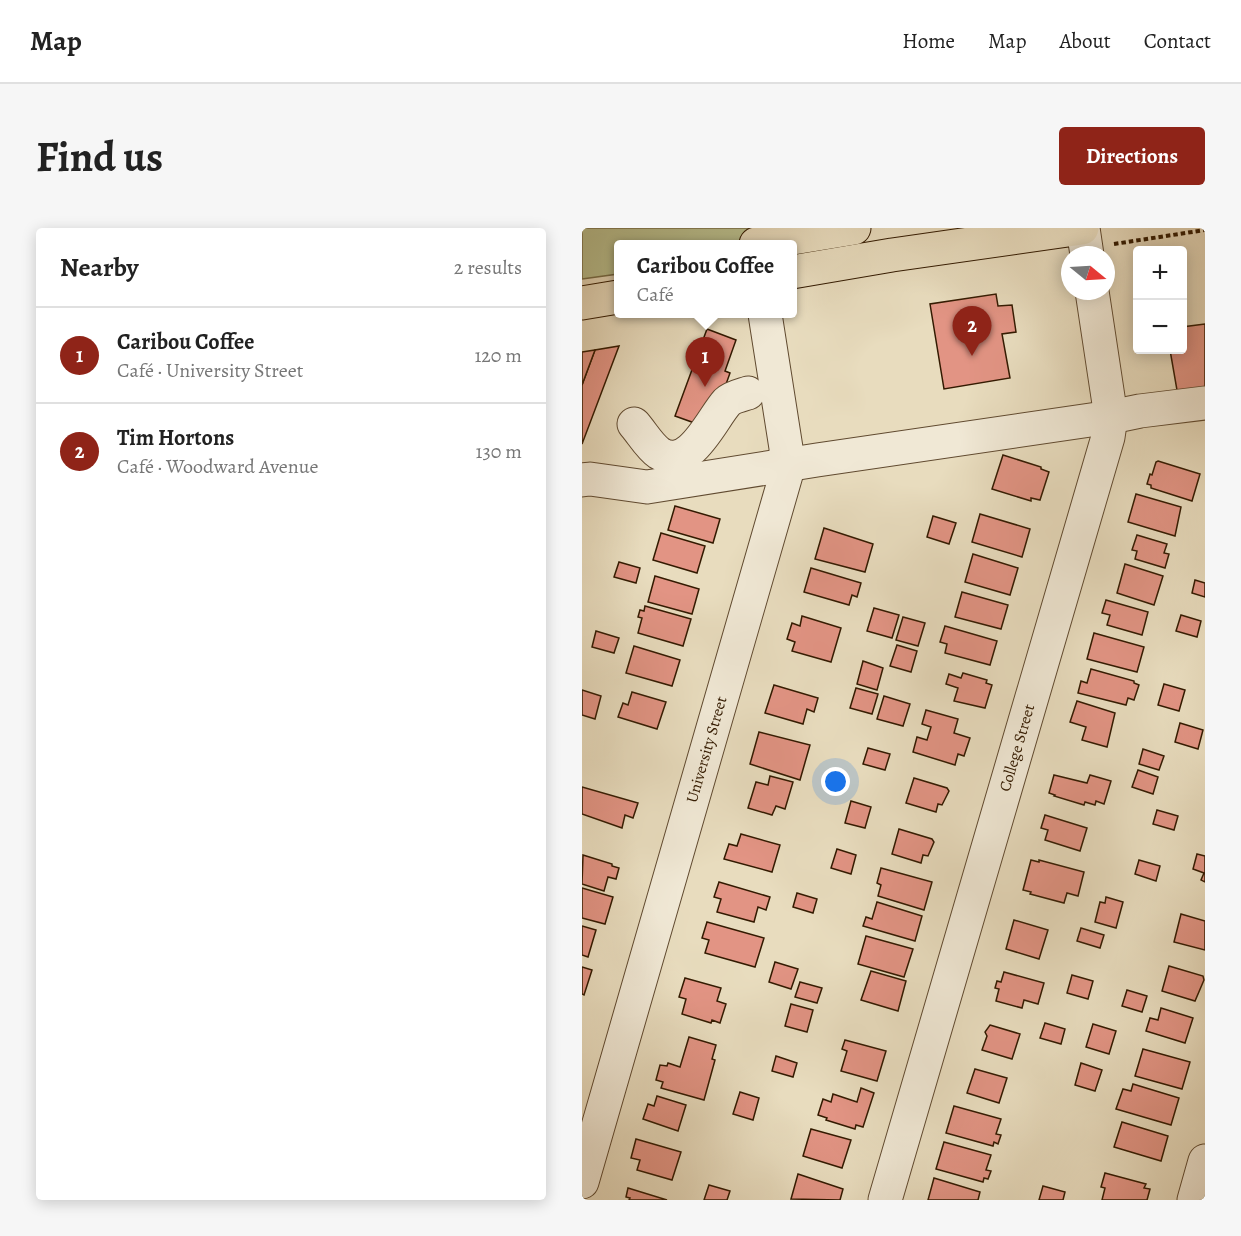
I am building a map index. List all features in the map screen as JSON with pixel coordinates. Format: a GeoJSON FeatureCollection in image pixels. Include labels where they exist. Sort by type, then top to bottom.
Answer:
{"type":"FeatureCollection","features":[{"type":"Feature","properties":{"kind":"main road"},"geometry":{"type":"LineString","coordinates":[[780,240],[854,228]]}},
{"type":"Feature","properties":{"kind":"main road"},"geometry":{"type":"LineString","coordinates":[[797,271],[1083,228]]}},
{"type":"Feature","properties":{"kind":"main road"},"geometry":{"type":"LineString","coordinates":[[582,303],[614,298]]}},
{"type":"Feature","properties":{"kind":"street"},"geometry":{"type":"LineString","coordinates":[[1083,228],[1086,246]]}},
{"type":"Feature","properties":{"kind":"street","name":"College Street"},"geometry":{"type":"LineString","coordinates":[[885,1200],[1108,437],[1111,417],[1093,300]]}},
{"type":"Feature","properties":{"kind":"street","name":"University Street"},"geometry":{"type":"LineString","coordinates":[[582,1182],[783,486],[787,464],[766,318]]}},
{"type":"Feature","properties":{"kind":"street"},"geometry":{"type":"LineString","coordinates":[[634,424],[659,453],[670,457],[682,454],[695,446],[729,400],[748,393]]}},
{"type":"Feature","properties":{"kind":"street"},"geometry":{"type":"LineString","coordinates":[[582,480],[590,479],[647,487],[787,464],[1205,403]]}},
{"type":"Feature","properties":{"kind":"street"},"geometry":{"type":"LineString","coordinates":[[1194,1200],[1205,1161]]}},
{"type":"Feature","properties":{"kind":"green space"},"geometry":{"type":"Polygon","coordinates":[[[582,228],[826,228],[751,240],[614,240],[614,275],[582,279],[582,228]]]}},
{"type":"Feature","properties":{"kind":"building"},"geometry":{"type":"Polygon","coordinates":[[[996,294],[998,306],[1012,305],[1016,332],[1002,334],[1010,378],[944,389],[930,304],[996,294]]]}},
{"type":"Feature","properties":{"kind":"building"},"geometry":{"type":"Polygon","coordinates":[[[1205,324],[1205,392],[1178,396],[1171,354],[1187,354],[1187,326],[1205,324]]]}},
{"type":"Feature","properties":{"kind":"building"},"geometry":{"type":"Polygon","coordinates":[[[707,329],[736,340],[725,371],[730,373],[719,404],[703,426],[675,416],[707,329]]]}},
{"type":"Feature","properties":{"kind":"building"},"geometry":{"type":"Polygon","coordinates":[[[619,346],[582,444],[582,385],[595,350],[619,346]]]}},
{"type":"Feature","properties":{"kind":"building"},"geometry":{"type":"Polygon","coordinates":[[[595,350],[582,385],[582,352],[595,350]]]}},
{"type":"Feature","properties":{"kind":"building"},"geometry":{"type":"Polygon","coordinates":[[[1003,455],[1041,467],[1049,472],[1040,500],[1031,498],[1031,501],[992,489],[1003,455]]]}},
{"type":"Feature","properties":{"kind":"building"},"geometry":{"type":"Polygon","coordinates":[[[1158,461],[1200,474],[1192,501],[1151,488],[1151,485],[1147,484],[1158,461]]]}},
{"type":"Feature","properties":{"kind":"building"},"geometry":{"type":"Polygon","coordinates":[[[1136,494],[1181,507],[1175,536],[1128,522],[1136,494]]]}},
{"type":"Feature","properties":{"kind":"building"},"geometry":{"type":"Polygon","coordinates":[[[675,506],[720,519],[713,543],[668,530],[675,506]]]}},
{"type":"Feature","properties":{"kind":"building"},"geometry":{"type":"Polygon","coordinates":[[[980,514],[1030,529],[1022,557],[972,542],[980,514]]]}},
{"type":"Feature","properties":{"kind":"building"},"geometry":{"type":"Polygon","coordinates":[[[933,516],[956,523],[949,544],[927,537],[933,516]]]}},
{"type":"Feature","properties":{"kind":"building"},"geometry":{"type":"Polygon","coordinates":[[[824,528],[873,544],[865,572],[815,559],[824,528]]]}},
{"type":"Feature","properties":{"kind":"building"},"geometry":{"type":"Polygon","coordinates":[[[661,533],[705,546],[697,573],[653,560],[661,533]]]}},
{"type":"Feature","properties":{"kind":"building"},"geometry":{"type":"Polygon","coordinates":[[[1137,535],[1167,544],[1164,553],[1169,554],[1165,568],[1135,559],[1137,551],[1132,550],[1137,535]]]}},
{"type":"Feature","properties":{"kind":"building"},"geometry":{"type":"Polygon","coordinates":[[[973,554],[1018,568],[1010,595],[965,582],[973,554]]]}},
{"type":"Feature","properties":{"kind":"building"},"geometry":{"type":"Polygon","coordinates":[[[619,562],[640,568],[636,583],[614,577],[619,562]]]}},
{"type":"Feature","properties":{"kind":"building"},"geometry":{"type":"Polygon","coordinates":[[[1125,564],[1163,576],[1154,605],[1117,593],[1125,564]]]}},
{"type":"Feature","properties":{"kind":"building"},"geometry":{"type":"Polygon","coordinates":[[[811,568],[861,583],[857,597],[852,595],[849,605],[804,592],[811,568]]]}},
{"type":"Feature","properties":{"kind":"building"},"geometry":{"type":"Polygon","coordinates":[[[655,576],[699,589],[692,614],[648,602],[655,576]]]}},
{"type":"Feature","properties":{"kind":"building"},"geometry":{"type":"Polygon","coordinates":[[[1195,580],[1205,583],[1205,597],[1192,593],[1195,580]]]}},
{"type":"Feature","properties":{"kind":"building"},"geometry":{"type":"Polygon","coordinates":[[[962,592],[1008,605],[1001,629],[955,617],[962,592]]]}},
{"type":"Feature","properties":{"kind":"building"},"geometry":{"type":"Polygon","coordinates":[[[1106,600],[1148,612],[1142,635],[1107,625],[1110,615],[1102,613],[1106,600]]]}},
{"type":"Feature","properties":{"kind":"building"},"geometry":{"type":"Polygon","coordinates":[[[645,606],[691,619],[683,646],[638,633],[642,618],[638,617],[640,610],[644,611],[645,606]]]}},
{"type":"Feature","properties":{"kind":"building"},"geometry":{"type":"Polygon","coordinates":[[[874,608],[899,615],[892,638],[867,631],[874,608]]]}},
{"type":"Feature","properties":{"kind":"building"},"geometry":{"type":"Polygon","coordinates":[[[1181,615],[1201,621],[1197,637],[1176,631],[1181,615]]]}},
{"type":"Feature","properties":{"kind":"building"},"geometry":{"type":"Polygon","coordinates":[[[802,616],[841,628],[831,662],[792,651],[795,642],[787,639],[792,623],[800,626],[802,616]]]}},
{"type":"Feature","properties":{"kind":"building"},"geometry":{"type":"Polygon","coordinates":[[[903,617],[925,623],[918,646],[896,640],[903,617]]]}},
{"type":"Feature","properties":{"kind":"building"},"geometry":{"type":"Polygon","coordinates":[[[945,626],[997,641],[990,665],[945,653],[947,644],[940,642],[945,626]]]}},
{"type":"Feature","properties":{"kind":"building"},"geometry":{"type":"Polygon","coordinates":[[[596,631],[619,638],[614,653],[592,647],[596,631]]]}},
{"type":"Feature","properties":{"kind":"building"},"geometry":{"type":"Polygon","coordinates":[[[1094,633],[1144,647],[1137,672],[1087,659],[1094,633]]]}},
{"type":"Feature","properties":{"kind":"building"},"geometry":{"type":"Polygon","coordinates":[[[897,645],[917,651],[911,672],[890,666],[897,645]]]}},
{"type":"Feature","properties":{"kind":"building"},"geometry":{"type":"Polygon","coordinates":[[[634,646],[680,660],[672,686],[626,673],[634,646]]]}},
{"type":"Feature","properties":{"kind":"building"},"geometry":{"type":"Polygon","coordinates":[[[863,661],[883,668],[877,690],[857,684],[863,661]]]}},
{"type":"Feature","properties":{"kind":"building"},"geometry":{"type":"Polygon","coordinates":[[[1091,669],[1134,681],[1139,685],[1134,700],[1128,698],[1126,705],[1078,693],[1081,681],[1087,683],[1091,669]]]}},
{"type":"Feature","properties":{"kind":"building"},"geometry":{"type":"Polygon","coordinates":[[[963,673],[987,680],[986,683],[992,685],[985,708],[954,701],[958,688],[946,684],[949,674],[961,678],[963,673]]]}},
{"type":"Feature","properties":{"kind":"building"},"geometry":{"type":"Polygon","coordinates":[[[1164,684],[1185,690],[1179,711],[1158,705],[1164,684]]]}},
{"type":"Feature","properties":{"kind":"building"},"geometry":{"type":"Polygon","coordinates":[[[774,685],[818,698],[814,712],[807,709],[803,724],[765,713],[774,685]]]}},
{"type":"Feature","properties":{"kind":"building"},"geometry":{"type":"Polygon","coordinates":[[[856,688],[878,694],[872,714],[850,708],[856,688]]]}},
{"type":"Feature","properties":{"kind":"building"},"geometry":{"type":"Polygon","coordinates":[[[582,690],[601,696],[595,719],[582,715],[582,690]]]}},
{"type":"Feature","properties":{"kind":"building"},"geometry":{"type":"Polygon","coordinates":[[[632,692],[666,702],[657,729],[618,717],[623,703],[628,705],[632,692]]]}},
{"type":"Feature","properties":{"kind":"building"},"geometry":{"type":"Polygon","coordinates":[[[884,696],[910,704],[903,726],[877,719],[884,696]]]}},
{"type":"Feature","properties":{"kind":"building"},"geometry":{"type":"Polygon","coordinates":[[[1077,701],[1115,713],[1107,747],[1082,740],[1086,727],[1070,722],[1077,701]]]}},
{"type":"Feature","properties":{"kind":"building"},"geometry":{"type":"Polygon","coordinates":[[[926,710],[958,719],[954,733],[970,738],[964,756],[958,754],[955,765],[913,752],[917,737],[927,740],[931,727],[922,724],[926,710]]]}},
{"type":"Feature","properties":{"kind":"building"},"geometry":{"type":"Polygon","coordinates":[[[1180,723],[1203,730],[1198,749],[1175,742],[1180,723]]]}},
{"type":"Feature","properties":{"kind":"building"},"geometry":{"type":"Polygon","coordinates":[[[759,732],[810,745],[800,780],[750,764],[759,732]]]}},
{"type":"Feature","properties":{"kind":"building"},"geometry":{"type":"Polygon","coordinates":[[[868,748],[890,754],[885,770],[863,764],[868,748]]]}},
{"type":"Feature","properties":{"kind":"building"},"geometry":{"type":"Polygon","coordinates":[[[1143,749],[1164,756],[1159,770],[1139,764],[1143,749]]]}},
{"type":"Feature","properties":{"kind":"building"},"geometry":{"type":"Polygon","coordinates":[[[1138,770],[1158,777],[1153,794],[1132,787],[1138,770]]]}},
{"type":"Feature","properties":{"kind":"building"},"geometry":{"type":"Polygon","coordinates":[[[1054,775],[1087,783],[1090,775],[1111,781],[1104,804],[1096,801],[1095,805],[1085,802],[1084,805],[1054,796],[1049,793],[1054,775]]]}},
{"type":"Feature","properties":{"kind":"building"},"geometry":{"type":"Polygon","coordinates":[[[770,776],[793,782],[785,809],[776,806],[772,815],[748,808],[756,782],[768,785],[770,776]]]}},
{"type":"Feature","properties":{"kind":"building"},"geometry":{"type":"Polygon","coordinates":[[[914,778],[947,788],[949,791],[942,805],[938,804],[936,812],[906,803],[914,778]]]}},
{"type":"Feature","properties":{"kind":"building"},"geometry":{"type":"Polygon","coordinates":[[[582,787],[638,803],[633,818],[625,815],[622,828],[582,814],[582,787]]]}},
{"type":"Feature","properties":{"kind":"building"},"geometry":{"type":"Polygon","coordinates":[[[851,801],[871,807],[865,828],[845,823],[851,801]]]}},
{"type":"Feature","properties":{"kind":"building"},"geometry":{"type":"Polygon","coordinates":[[[1157,810],[1178,816],[1174,830],[1153,824],[1157,810]]]}},
{"type":"Feature","properties":{"kind":"building"},"geometry":{"type":"Polygon","coordinates":[[[1045,815],[1087,828],[1080,851],[1045,840],[1048,830],[1041,828],[1045,815]]]}},
{"type":"Feature","properties":{"kind":"building"},"geometry":{"type":"Polygon","coordinates":[[[899,829],[932,839],[934,842],[928,856],[923,855],[921,863],[892,854],[899,829]]]}},
{"type":"Feature","properties":{"kind":"building"},"geometry":{"type":"Polygon","coordinates":[[[741,834],[780,845],[772,872],[724,859],[729,844],[737,846],[741,834]]]}},
{"type":"Feature","properties":{"kind":"building"},"geometry":{"type":"Polygon","coordinates":[[[837,849],[856,855],[851,874],[831,868],[837,849]]]}},
{"type":"Feature","properties":{"kind":"building"},"geometry":{"type":"Polygon","coordinates":[[[1197,854],[1205,856],[1205,882],[1201,880],[1204,873],[1193,869],[1197,854]]]}},
{"type":"Feature","properties":{"kind":"building"},"geometry":{"type":"Polygon","coordinates":[[[583,855],[619,868],[616,879],[608,877],[604,891],[582,884],[583,855]]]}},
{"type":"Feature","properties":{"kind":"building"},"geometry":{"type":"Polygon","coordinates":[[[1031,860],[1084,872],[1078,896],[1067,893],[1064,903],[1023,890],[1031,860]]]}},
{"type":"Feature","properties":{"kind":"building"},"geometry":{"type":"Polygon","coordinates":[[[1139,860],[1160,866],[1156,881],[1135,874],[1139,860]]]}},
{"type":"Feature","properties":{"kind":"building"},"geometry":{"type":"Polygon","coordinates":[[[881,868],[932,882],[924,910],[878,896],[881,885],[877,883],[881,868]]]}},
{"type":"Feature","properties":{"kind":"building"},"geometry":{"type":"Polygon","coordinates":[[[719,882],[770,897],[766,910],[758,907],[754,922],[717,912],[721,899],[714,897],[719,882]]]}},
{"type":"Feature","properties":{"kind":"building"},"geometry":{"type":"Polygon","coordinates":[[[582,888],[613,897],[605,924],[582,918],[582,888]]]}},
{"type":"Feature","properties":{"kind":"building"},"geometry":{"type":"Polygon","coordinates":[[[797,893],[817,899],[813,913],[793,907],[797,893]]]}},
{"type":"Feature","properties":{"kind":"building"},"geometry":{"type":"Polygon","coordinates":[[[1106,897],[1123,902],[1116,928],[1095,922],[1100,902],[1105,903],[1106,897]]]}},
{"type":"Feature","properties":{"kind":"building"},"geometry":{"type":"Polygon","coordinates":[[[877,902],[922,916],[915,941],[863,926],[866,917],[872,919],[877,902]]]}},
{"type":"Feature","properties":{"kind":"building"},"geometry":{"type":"Polygon","coordinates":[[[1181,914],[1205,921],[1205,950],[1174,942],[1181,914]]]}},
{"type":"Feature","properties":{"kind":"building"},"geometry":{"type":"Polygon","coordinates":[[[1014,920],[1048,930],[1039,959],[1006,949],[1014,920]]]}},
{"type":"Feature","properties":{"kind":"building"},"geometry":{"type":"Polygon","coordinates":[[[707,922],[764,938],[755,967],[705,953],[709,940],[702,938],[707,922]]]}},
{"type":"Feature","properties":{"kind":"building"},"geometry":{"type":"Polygon","coordinates":[[[582,926],[596,930],[588,957],[582,955],[582,926]]]}},
{"type":"Feature","properties":{"kind":"building"},"geometry":{"type":"Polygon","coordinates":[[[1081,928],[1104,935],[1100,948],[1077,941],[1081,928]]]}},
{"type":"Feature","properties":{"kind":"building"},"geometry":{"type":"Polygon","coordinates":[[[866,936],[913,949],[904,977],[858,964],[866,936]]]}},
{"type":"Feature","properties":{"kind":"building"},"geometry":{"type":"Polygon","coordinates":[[[775,962],[798,969],[791,989],[769,982],[775,962]]]}},
{"type":"Feature","properties":{"kind":"building"},"geometry":{"type":"Polygon","coordinates":[[[1169,966],[1203,976],[1204,980],[1195,1001],[1162,991],[1169,966]]]}},
{"type":"Feature","properties":{"kind":"building"},"geometry":{"type":"Polygon","coordinates":[[[582,967],[592,970],[584,995],[582,994],[582,967]]]}},
{"type":"Feature","properties":{"kind":"building"},"geometry":{"type":"Polygon","coordinates":[[[871,971],[906,981],[898,1011],[861,1000],[871,971]]]}},
{"type":"Feature","properties":{"kind":"building"},"geometry":{"type":"Polygon","coordinates":[[[1004,972],[1044,983],[1038,1004],[1024,1000],[1022,1008],[996,1001],[999,989],[995,988],[997,981],[1001,982],[1004,972]]]}},
{"type":"Feature","properties":{"kind":"building"},"geometry":{"type":"Polygon","coordinates":[[[1072,975],[1093,981],[1088,999],[1067,993],[1072,975]]]}},
{"type":"Feature","properties":{"kind":"building"},"geometry":{"type":"Polygon","coordinates":[[[685,978],[721,988],[717,1001],[726,1004],[720,1023],[712,1020],[711,1023],[682,1014],[686,999],[679,997],[685,978]]]}},
{"type":"Feature","properties":{"kind":"building"},"geometry":{"type":"Polygon","coordinates":[[[800,982],[822,988],[817,1003],[795,997],[800,982]]]}},
{"type":"Feature","properties":{"kind":"building"},"geometry":{"type":"Polygon","coordinates":[[[1127,990],[1147,996],[1142,1012],[1122,1006],[1127,990]]]}},
{"type":"Feature","properties":{"kind":"building"},"geometry":{"type":"Polygon","coordinates":[[[791,1004],[813,1010],[807,1032],[785,1026],[791,1004]]]}},
{"type":"Feature","properties":{"kind":"building"},"geometry":{"type":"Polygon","coordinates":[[[1161,1008],[1193,1018],[1185,1043],[1146,1031],[1150,1018],[1158,1020],[1161,1008]]]}},
{"type":"Feature","properties":{"kind":"building"},"geometry":{"type":"Polygon","coordinates":[[[1045,1023],[1065,1029],[1061,1044],[1040,1038],[1045,1023]]]}},
{"type":"Feature","properties":{"kind":"building"},"geometry":{"type":"Polygon","coordinates":[[[1093,1024],[1116,1031],[1109,1054],[1086,1047],[1093,1024]]]}},
{"type":"Feature","properties":{"kind":"building"},"geometry":{"type":"Polygon","coordinates":[[[990,1025],[1020,1034],[1012,1059],[982,1050],[987,1036],[985,1032],[990,1025]]]}},
{"type":"Feature","properties":{"kind":"building"},"geometry":{"type":"Polygon","coordinates":[[[689,1037],[716,1045],[712,1059],[715,1060],[704,1100],[661,1088],[663,1082],[656,1080],[660,1065],[667,1066],[668,1063],[680,1067],[689,1037]]]}},
{"type":"Feature","properties":{"kind":"building"},"geometry":{"type":"Polygon","coordinates":[[[845,1040],[886,1051],[877,1081],[841,1071],[847,1051],[842,1049],[845,1040]]]}},
{"type":"Feature","properties":{"kind":"building"},"geometry":{"type":"Polygon","coordinates":[[[1143,1049],[1190,1062],[1182,1089],[1135,1076],[1143,1049]]]}},
{"type":"Feature","properties":{"kind":"building"},"geometry":{"type":"Polygon","coordinates":[[[776,1056],[797,1063],[793,1077],[772,1071],[776,1056]]]}},
{"type":"Feature","properties":{"kind":"building"},"geometry":{"type":"Polygon","coordinates":[[[1081,1063],[1102,1070],[1095,1091],[1075,1085],[1081,1063]]]}},
{"type":"Feature","properties":{"kind":"building"},"geometry":{"type":"Polygon","coordinates":[[[975,1069],[1007,1078],[999,1103],[967,1093],[975,1069]]]}},
{"type":"Feature","properties":{"kind":"building"},"geometry":{"type":"Polygon","coordinates":[[[1133,1084],[1179,1098],[1171,1125],[1116,1109],[1123,1089],[1131,1091],[1133,1084]]]}},
{"type":"Feature","properties":{"kind":"building"},"geometry":{"type":"Polygon","coordinates":[[[861,1088],[874,1093],[863,1127],[856,1125],[855,1129],[826,1120],[827,1118],[818,1115],[823,1099],[831,1102],[833,1094],[857,1102],[861,1088]]]}},
{"type":"Feature","properties":{"kind":"building"},"geometry":{"type":"Polygon","coordinates":[[[740,1092],[759,1098],[753,1120],[733,1114],[740,1092]]]}},
{"type":"Feature","properties":{"kind":"building"},"geometry":{"type":"Polygon","coordinates":[[[657,1096],[686,1105],[678,1131],[643,1119],[648,1104],[654,1106],[657,1096]]]}},
{"type":"Feature","properties":{"kind":"building"},"geometry":{"type":"Polygon","coordinates":[[[954,1106],[1001,1119],[996,1134],[1001,1135],[998,1144],[994,1142],[993,1146],[946,1133],[954,1106]]]}},
{"type":"Feature","properties":{"kind":"building"},"geometry":{"type":"Polygon","coordinates":[[[1122,1122],[1168,1136],[1161,1161],[1114,1147],[1122,1122]]]}},
{"type":"Feature","properties":{"kind":"building"},"geometry":{"type":"Polygon","coordinates":[[[811,1129],[851,1140],[842,1168],[803,1156],[811,1129]]]}},
{"type":"Feature","properties":{"kind":"building"},"geometry":{"type":"Polygon","coordinates":[[[636,1139],[681,1152],[672,1180],[637,1170],[640,1160],[631,1158],[636,1139]]]}},
{"type":"Feature","properties":{"kind":"building"},"geometry":{"type":"Polygon","coordinates":[[[944,1142],[991,1155],[986,1170],[991,1171],[988,1179],[984,1178],[983,1182],[936,1169],[944,1142]]]}},
{"type":"Feature","properties":{"kind":"building"},"geometry":{"type":"Polygon","coordinates":[[[1105,1173],[1146,1184],[1144,1188],[1150,1189],[1147,1200],[1102,1200],[1105,1188],[1101,1187],[1105,1173]]]}},
{"type":"Feature","properties":{"kind":"building"},"geometry":{"type":"Polygon","coordinates":[[[798,1174],[843,1189],[840,1200],[791,1199],[798,1174]]]}},
{"type":"Feature","properties":{"kind":"building"},"geometry":{"type":"Polygon","coordinates":[[[934,1178],[980,1192],[978,1200],[928,1200],[934,1178]]]}},
{"type":"Feature","properties":{"kind":"building"},"geometry":{"type":"Polygon","coordinates":[[[709,1185],[730,1191],[727,1200],[704,1200],[709,1185]]]}},
{"type":"Feature","properties":{"kind":"building"},"geometry":{"type":"Polygon","coordinates":[[[1043,1186],[1065,1192],[1063,1200],[1039,1200],[1043,1186]]]}},
{"type":"Feature","properties":{"kind":"building"},"geometry":{"type":"Polygon","coordinates":[[[628,1188],[667,1200],[629,1200],[630,1198],[626,1197],[628,1188]]]}},
{"type":"Feature","properties":{"kind":"place","name":"Tim Hortons"},"geometry":{"type":"Point","coordinates":[972,356]}},
{"type":"Feature","properties":{"kind":"place","name":"Caribou Coffee"},"geometry":{"type":"Point","coordinates":[705,387]}}]}
